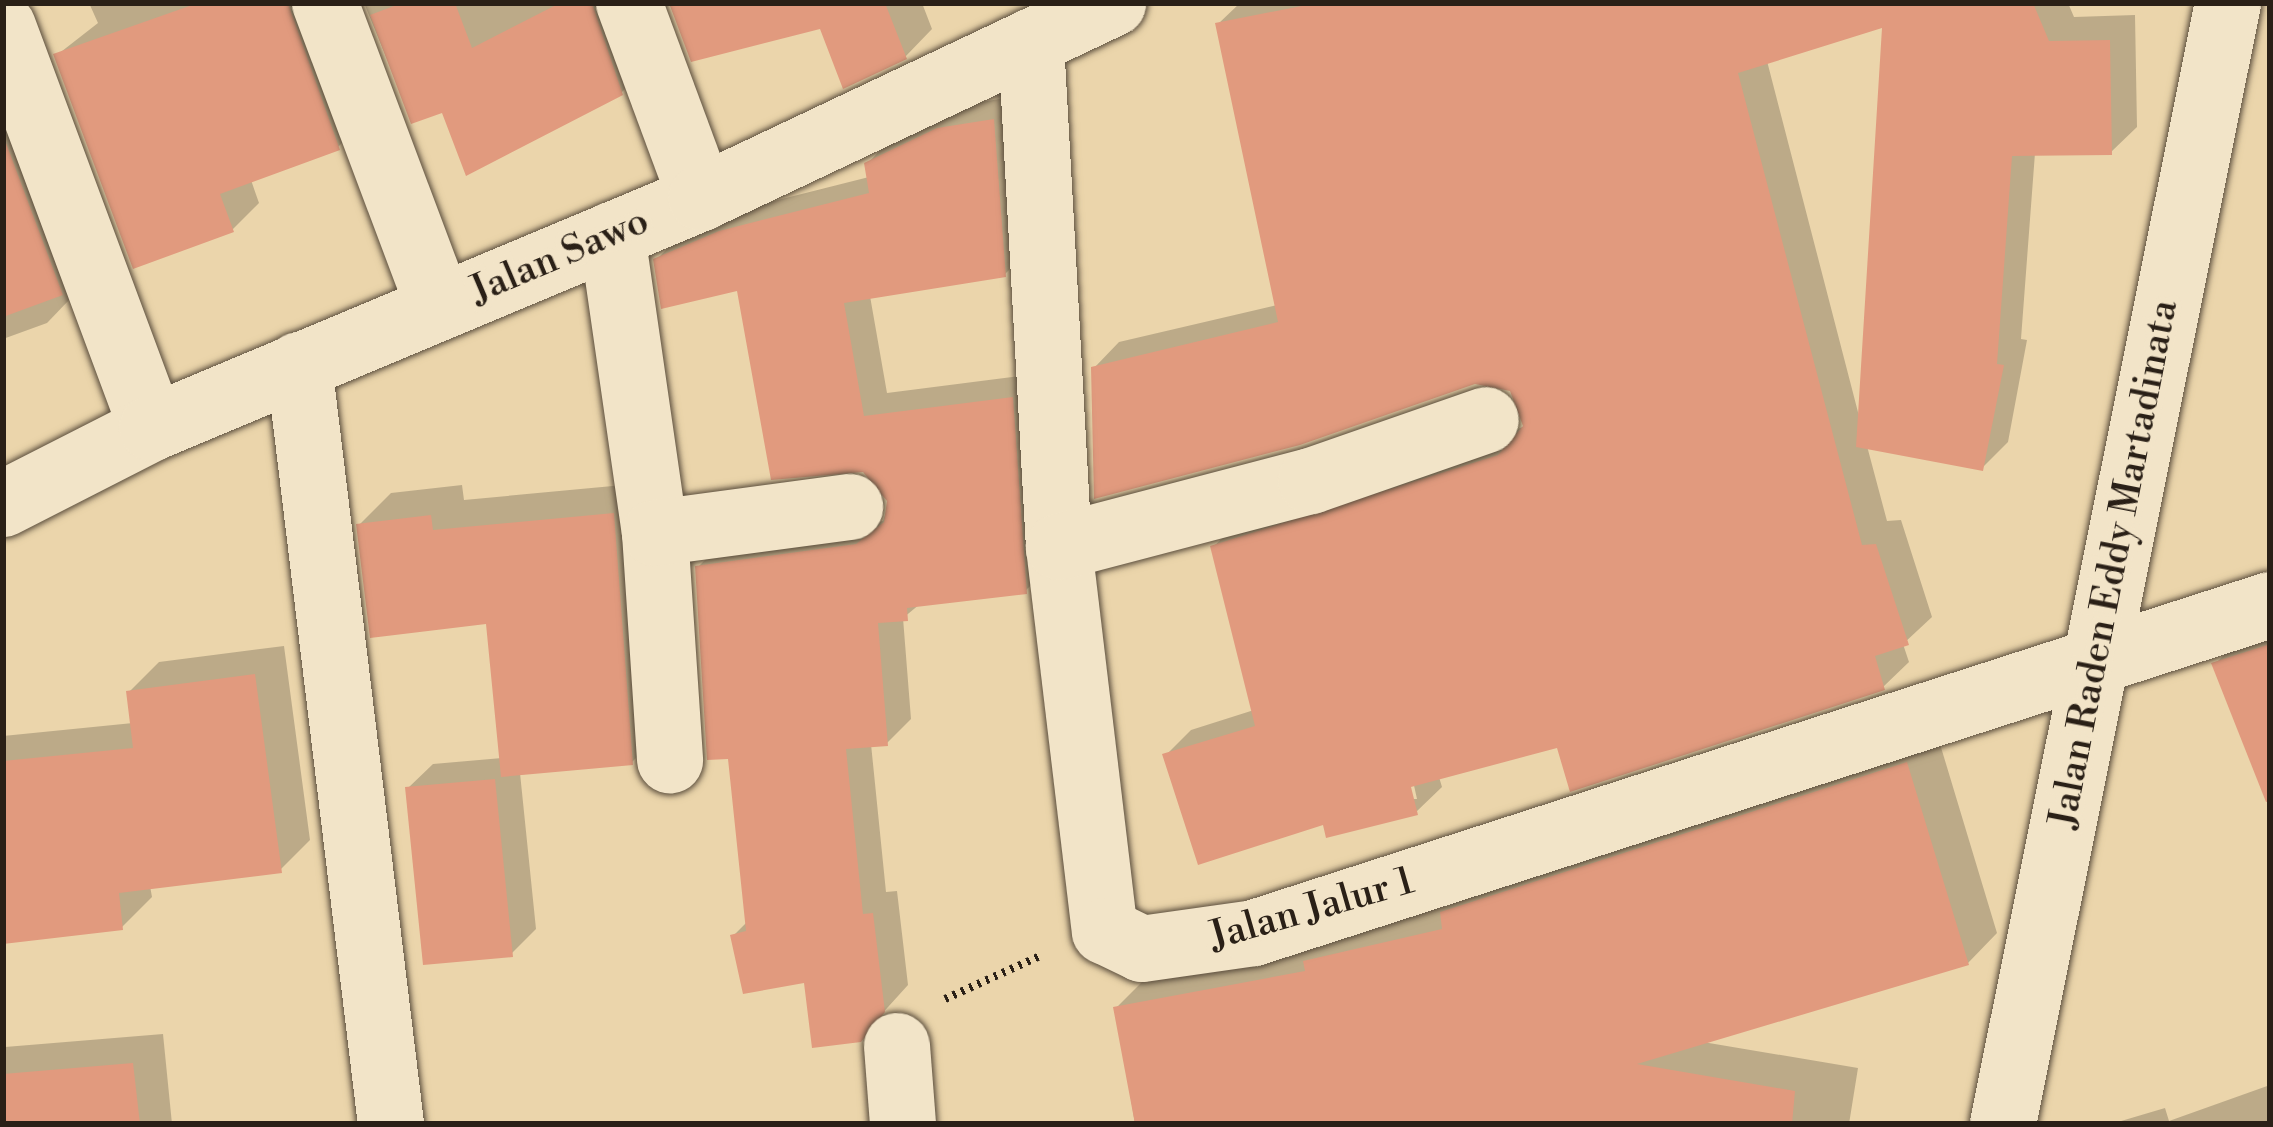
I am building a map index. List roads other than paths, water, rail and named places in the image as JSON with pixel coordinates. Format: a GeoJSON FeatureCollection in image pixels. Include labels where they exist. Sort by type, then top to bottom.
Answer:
{"type":"FeatureCollection","features":[{"type":"Feature","properties":{"kind":"street"},"geometry":{"type":"LineString","coordinates":[[325,3],[439,308]]}},
{"type":"Feature","properties":{"kind":"street"},"geometry":{"type":"LineString","coordinates":[[629,3],[700,198]]}},
{"type":"Feature","properties":{"kind":"street","name":"Jalan Sawo"},"geometry":{"type":"LineString","coordinates":[[3,504],[152,428],[700,198],[1007,33],[1113,3]]}},
{"type":"Feature","properties":{"kind":"street","name":"Jalan Raden Eddy Martadinata"},"geometry":{"type":"LineString","coordinates":[[2003,1124],[2228,3]]}},
{"type":"Feature","properties":{"kind":"street"},"geometry":{"type":"LineString","coordinates":[[3,27],[152,428]]}},
{"type":"Feature","properties":{"kind":"street"},"geometry":{"type":"LineString","coordinates":[[1007,33],[1058,547],[1311,481],[1486,420]]}},
{"type":"Feature","properties":{"kind":"street"},"geometry":{"type":"LineString","coordinates":[[612,235],[655,533],[670,760]]}},
{"type":"Feature","properties":{"kind":"street"},"geometry":{"type":"LineString","coordinates":[[299,365],[391,1124]]}},
{"type":"Feature","properties":{"kind":"street"},"geometry":{"type":"LineString","coordinates":[[655,533],[850,507]]}},
{"type":"Feature","properties":{"kind":"street","name":"Jalan Jalur 1"},"geometry":{"type":"LineString","coordinates":[[1058,547],[1105,931],[1142,949],[1254,933],[2270,605]]}},
{"type":"Feature","properties":{"kind":"street"},"geometry":{"type":"LineString","coordinates":[[897,1046],[903,1124]]}}]}
